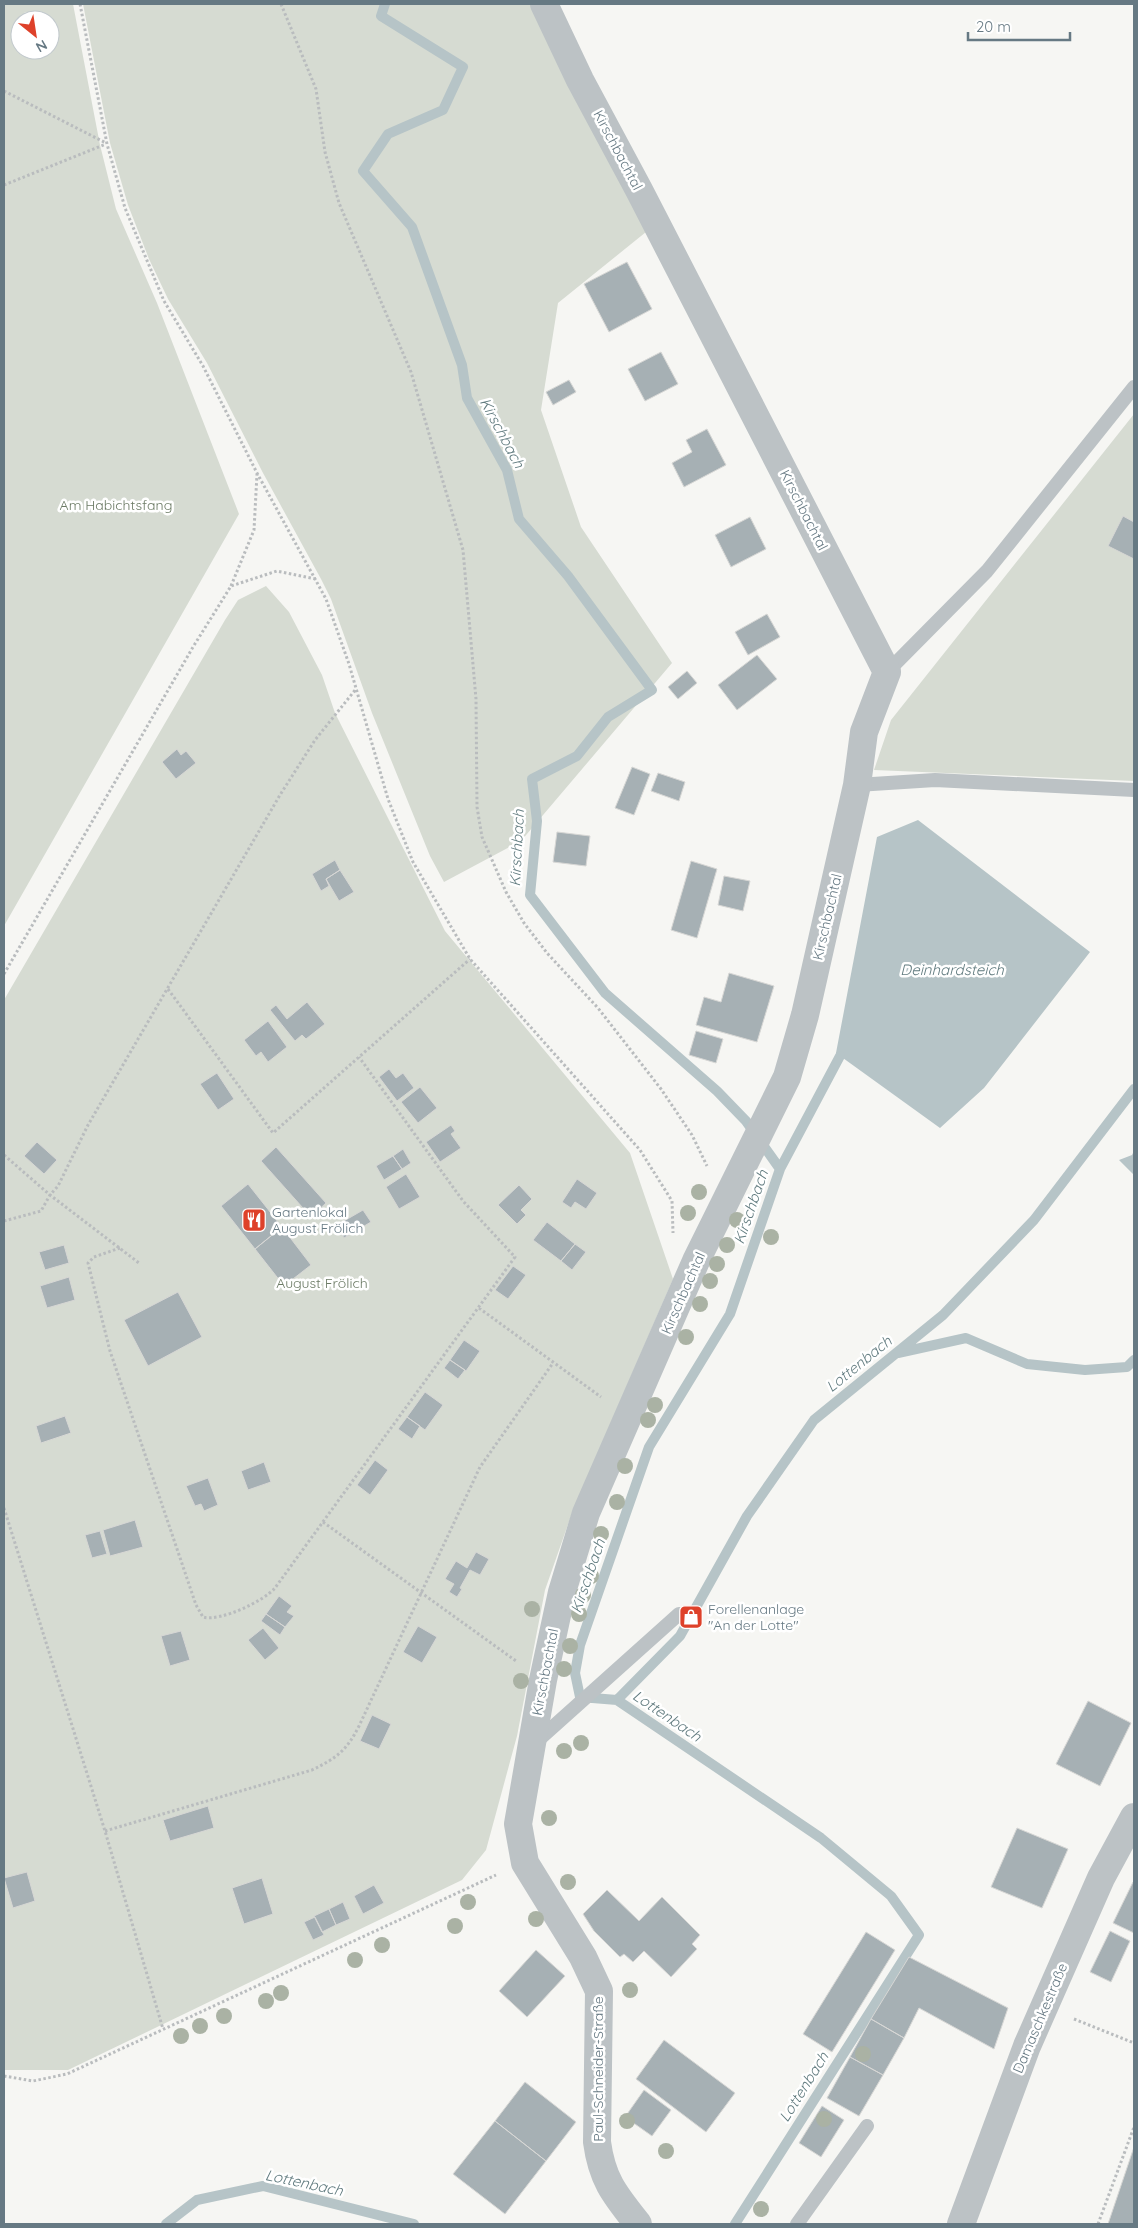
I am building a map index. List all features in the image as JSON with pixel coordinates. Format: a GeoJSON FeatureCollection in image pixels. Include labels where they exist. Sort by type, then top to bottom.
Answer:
{"type":"FeatureCollection","features":[{"type":"Feature","properties":{"kind":"street","name":"Kirschbachtal"},"geometry":{"type":"LineString","coordinates":[[526,1863],[518,1824],[543,1680],[562,1592],[586,1513],[696,1260],[787,1077],[805,1016],[857,785],[864,732],[887,672],[639,190],[580,80],[544,4]]}},
{"type":"Feature","properties":{"kind":"street","name":"Damaschkestraße"},"geometry":{"type":"LineString","coordinates":[[961,2224],[1026,2046],[1101,1878],[1134,1817]]}},
{"type":"Feature","properties":{"kind":"street","name":"Paul-Schneider-Straße"},"geometry":{"type":"LineString","coordinates":[[526,1863],[583,1957],[599,1991],[597,2142],[599,2158],[603,2173],[610,2187],[638,2224]]}},
{"type":"Feature","properties":{"kind":"lane"},"geometry":{"type":"LineString","coordinates":[[887,672],[988,571],[1134,386]]}},
{"type":"Feature","properties":{"kind":"lane"},"geometry":{"type":"LineString","coordinates":[[857,785],[935,780],[1134,790]]}},
{"type":"Feature","properties":{"kind":"lane"},"geometry":{"type":"LineString","coordinates":[[531,1746],[679,1614]]}},
{"type":"Feature","properties":{"kind":"lane"},"geometry":{"type":"LineString","coordinates":[[797,2224],[867,2126]]}},
{"type":"Feature","properties":{"kind":"path"},"geometry":{"type":"LineString","coordinates":[[80,4],[107,144],[125,208],[164,301],[203,366],[257,473],[316,579],[336,627],[388,799],[413,862],[470,959],[640,1150],[672,1202],[674,1238],[696,1260]]}},
{"type":"Feature","properties":{"kind":"path"},"geometry":{"type":"LineString","coordinates":[[281,4],[316,89],[325,152],[339,203],[411,372],[463,550],[476,699],[477,807],[482,837],[506,892],[524,923],[547,953],[603,1015],[661,1089],[682,1120],[709,1169],[724,1206]]}},
{"type":"Feature","properties":{"kind":"path"},"geometry":{"type":"LineString","coordinates":[[4,91],[107,144]]}},
{"type":"Feature","properties":{"kind":"path"},"geometry":{"type":"LineString","coordinates":[[4,185],[107,144]]}},
{"type":"Feature","properties":{"kind":"path"},"geometry":{"type":"LineString","coordinates":[[4,974],[193,647],[231,586],[254,530],[257,473]]}},
{"type":"Feature","properties":{"kind":"path"},"geometry":{"type":"LineString","coordinates":[[231,586],[277,571],[316,579]]}},
{"type":"Feature","properties":{"kind":"path"},"geometry":{"type":"LineString","coordinates":[[4,1221],[40,1211],[58,1186],[88,1125],[280,795],[315,740],[356,688]]}},
{"type":"Feature","properties":{"kind":"path"},"geometry":{"type":"LineString","coordinates":[[168,989],[273,1133],[470,959]]}},
{"type":"Feature","properties":{"kind":"path"},"geometry":{"type":"LineString","coordinates":[[120,1248],[94,1257],[88,1263],[110,1350],[196,1605],[203,1618],[215,1618],[250,1606],[270,1595],[516,1258],[463,1201],[359,1057]]}},
{"type":"Feature","properties":{"kind":"path"},"geometry":{"type":"LineString","coordinates":[[4,1155],[50,1195],[139,1263]]}},
{"type":"Feature","properties":{"kind":"path"},"geometry":{"type":"LineString","coordinates":[[478,1308],[628,1416]]}},
{"type":"Feature","properties":{"kind":"path"},"geometry":{"type":"LineString","coordinates":[[105,1831],[312,1770],[342,1753],[351,1743],[360,1726],[480,1467],[552,1363]]}},
{"type":"Feature","properties":{"kind":"path"},"geometry":{"type":"LineString","coordinates":[[4,1508],[105,1831],[163,2029]]}},
{"type":"Feature","properties":{"kind":"path"},"geometry":{"type":"LineString","coordinates":[[323,1522],[422,1591],[543,1680]]}},
{"type":"Feature","properties":{"kind":"path"},"geometry":{"type":"LineString","coordinates":[[4,2076],[32,2081],[67,2074],[468,1887],[526,1863]]}},
{"type":"Feature","properties":{"kind":"path"},"geometry":{"type":"LineString","coordinates":[[1068,2016],[1134,2043]]}},
{"type":"Feature","properties":{"kind":"path"},"geometry":{"type":"LineString","coordinates":[[1098,2224],[1134,2127]]}},
{"type":"Feature","properties":{"kind":"green space","name":"Am Habichtsfang"},"geometry":{"type":"Polygon","coordinates":[[[4,4],[73,4],[100,145],[116,209],[157,303],[239,514],[4,926],[4,4]]]}},
{"type":"Feature","properties":{"kind":"green space"},"geometry":{"type":"Polygon","coordinates":[[[83,4],[551,4],[646,232],[558,303],[541,410],[581,527],[672,663],[521,841],[444,882],[430,856],[372,713],[331,599],[263,473],[207,363],[168,299],[149,259],[128,205],[110,143],[83,4]]]}},
{"type":"Feature","properties":{"kind":"green space"},"geometry":{"type":"Polygon","coordinates":[[[1134,414],[1134,781],[874,770],[891,720],[1134,414]]]}},
{"type":"Feature","properties":{"kind":"green space","name":"August Frölich"},"geometry":{"type":"Polygon","coordinates":[[[266,586],[289,612],[322,675],[335,713],[445,931],[630,1153],[673,1279],[572,1513],[545,1590],[517,1736],[486,1850],[462,1880],[68,2070],[4,2070],[4,1000],[225,620],[238,600],[266,586]]]}},
{"type":"Feature","properties":{"kind":"water","name":"Deinhardsteich"},"geometry":{"type":"Polygon","coordinates":[[[918,820],[1090,952],[984,1088],[940,1128],[836,1053],[877,837],[918,820]]]}},
{"type":"Feature","properties":{"kind":"water"},"geometry":{"type":"Polygon","coordinates":[[[1134,1151],[1134,1175],[1119,1160],[1132,1155],[1134,1151]]]}},
{"type":"Feature","properties":{"kind":"building"},"geometry":{"type":"Polygon","coordinates":[[[627,262],[652,309],[609,332],[584,284],[627,262]]]}},
{"type":"Feature","properties":{"kind":"building"},"geometry":{"type":"Polygon","coordinates":[[[661,352],[678,384],[645,401],[628,369],[661,352]]]}},
{"type":"Feature","properties":{"kind":"building"},"geometry":{"type":"Polygon","coordinates":[[[569,380],[576,392],[553,405],[546,392],[569,380]]]}},
{"type":"Feature","properties":{"kind":"building"},"geometry":{"type":"Polygon","coordinates":[[[707,429],[726,465],[684,487],[672,463],[692,452],[686,440],[707,429]]]}},
{"type":"Feature","properties":{"kind":"building"},"geometry":{"type":"Polygon","coordinates":[[[1123,516],[1134,522],[1134,559],[1108,546],[1123,516]]]}},
{"type":"Feature","properties":{"kind":"building"},"geometry":{"type":"Polygon","coordinates":[[[750,517],[766,549],[731,567],[715,535],[750,517]]]}},
{"type":"Feature","properties":{"kind":"building"},"geometry":{"type":"Polygon","coordinates":[[[767,614],[780,637],[748,655],[735,632],[767,614]]]}},
{"type":"Feature","properties":{"kind":"building"},"geometry":{"type":"Polygon","coordinates":[[[757,655],[777,679],[737,710],[718,685],[757,655]]]}},
{"type":"Feature","properties":{"kind":"building"},"geometry":{"type":"Polygon","coordinates":[[[687,671],[697,683],[678,699],[668,687],[687,671]]]}},
{"type":"Feature","properties":{"kind":"building"},"geometry":{"type":"Polygon","coordinates":[[[177,749],[181,755],[186,751],[196,763],[176,779],[162,762],[177,749]]]}},
{"type":"Feature","properties":{"kind":"building"},"geometry":{"type":"Polygon","coordinates":[[[632,767],[650,774],[634,815],[615,808],[632,767]]]}},
{"type":"Feature","properties":{"kind":"building"},"geometry":{"type":"Polygon","coordinates":[[[658,773],[685,782],[679,801],[651,791],[658,773]]]}},
{"type":"Feature","properties":{"kind":"building"},"geometry":{"type":"Polygon","coordinates":[[[557,832],[590,836],[586,866],[553,862],[557,832]]]}},
{"type":"Feature","properties":{"kind":"building"},"geometry":{"type":"Polygon","coordinates":[[[335,860],[340,870],[326,879],[329,886],[321,891],[312,874],[335,860]]]}},
{"type":"Feature","properties":{"kind":"building"},"geometry":{"type":"Polygon","coordinates":[[[691,861],[717,869],[697,938],[671,930],[691,861]]]}},
{"type":"Feature","properties":{"kind":"building"},"geometry":{"type":"Polygon","coordinates":[[[340,870],[354,892],[339,901],[326,879],[340,870]]]}},
{"type":"Feature","properties":{"kind":"building"},"geometry":{"type":"Polygon","coordinates":[[[724,876],[750,881],[743,911],[718,905],[724,876]]]}},
{"type":"Feature","properties":{"kind":"building"},"geometry":{"type":"Polygon","coordinates":[[[729,973],[774,986],[757,1042],[696,1025],[704,997],[721,1002],[729,973]]]}},
{"type":"Feature","properties":{"kind":"building"},"geometry":{"type":"Polygon","coordinates":[[[307,1002],[325,1024],[306,1039],[302,1035],[295,1041],[270,1010],[276,1005],[287,1019],[307,1002]]]}},
{"type":"Feature","properties":{"kind":"building"},"geometry":{"type":"Polygon","coordinates":[[[268,1021],[287,1047],[268,1062],[261,1052],[256,1056],[244,1040],[268,1021]]]}},
{"type":"Feature","properties":{"kind":"building"},"geometry":{"type":"Polygon","coordinates":[[[696,1031],[723,1039],[716,1063],[689,1055],[696,1031]]]}},
{"type":"Feature","properties":{"kind":"building"},"geometry":{"type":"Polygon","coordinates":[[[389,1069],[396,1078],[403,1073],[414,1088],[397,1101],[379,1077],[389,1069]]]}},
{"type":"Feature","properties":{"kind":"building"},"geometry":{"type":"Polygon","coordinates":[[[217,1073],[234,1099],[218,1110],[200,1084],[217,1073]]]}},
{"type":"Feature","properties":{"kind":"building"},"geometry":{"type":"Polygon","coordinates":[[[420,1087],[437,1108],[418,1123],[401,1102],[420,1087]]]}},
{"type":"Feature","properties":{"kind":"building"},"geometry":{"type":"Polygon","coordinates":[[[451,1125],[455,1131],[451,1134],[461,1148],[440,1162],[426,1142],[451,1125]]]}},
{"type":"Feature","properties":{"kind":"building"},"geometry":{"type":"Polygon","coordinates":[[[37,1142],[57,1160],[44,1174],[24,1156],[37,1142]]]}},
{"type":"Feature","properties":{"kind":"building"},"geometry":{"type":"Polygon","coordinates":[[[276,1147],[326,1203],[311,1217],[261,1161],[276,1147]]]}},
{"type":"Feature","properties":{"kind":"building"},"geometry":{"type":"Polygon","coordinates":[[[403,1149],[411,1163],[402,1169],[393,1156],[403,1149]]]}},
{"type":"Feature","properties":{"kind":"building"},"geometry":{"type":"Polygon","coordinates":[[[393,1156],[402,1169],[384,1180],[376,1166],[393,1156]]]}},
{"type":"Feature","properties":{"kind":"building"},"geometry":{"type":"Polygon","coordinates":[[[406,1174],[420,1197],[399,1209],[386,1187],[406,1174]]]}},
{"type":"Feature","properties":{"kind":"building"},"geometry":{"type":"Polygon","coordinates":[[[577,1179],[597,1193],[586,1209],[575,1202],[571,1208],[562,1202],[577,1179]]]}},
{"type":"Feature","properties":{"kind":"building"},"geometry":{"type":"Polygon","coordinates":[[[248,1184],[282,1227],[255,1249],[221,1206],[248,1184]]]}},
{"type":"Feature","properties":{"kind":"building"},"geometry":{"type":"Polygon","coordinates":[[[519,1185],[532,1199],[521,1210],[526,1215],[517,1224],[498,1205],[519,1185]]]}},
{"type":"Feature","properties":{"kind":"building"},"geometry":{"type":"Polygon","coordinates":[[[363,1210],[371,1222],[344,1238],[337,1225],[363,1210]]]}},
{"type":"Feature","properties":{"kind":"building"},"geometry":{"type":"Polygon","coordinates":[[[547,1222],[575,1244],[561,1261],[533,1240],[547,1222]]]}},
{"type":"Feature","properties":{"kind":"building"},"geometry":{"type":"Polygon","coordinates":[[[282,1227],[311,1265],[284,1286],[255,1249],[282,1227]]]}},
{"type":"Feature","properties":{"kind":"building"},"geometry":{"type":"Polygon","coordinates":[[[575,1244],[586,1252],[572,1270],[561,1261],[575,1244]]]}},
{"type":"Feature","properties":{"kind":"building"},"geometry":{"type":"Polygon","coordinates":[[[64,1245],[69,1263],[45,1270],[39,1252],[64,1245]]]}},
{"type":"Feature","properties":{"kind":"building"},"geometry":{"type":"Polygon","coordinates":[[[513,1266],[526,1275],[508,1299],[495,1290],[513,1266]]]}},
{"type":"Feature","properties":{"kind":"building"},"geometry":{"type":"Polygon","coordinates":[[[69,1277],[75,1300],[47,1308],[40,1286],[69,1277]]]}},
{"type":"Feature","properties":{"kind":"building"},"geometry":{"type":"Polygon","coordinates":[[[178,1292],[202,1337],[148,1366],[124,1320],[178,1292]]]}},
{"type":"Feature","properties":{"kind":"building"},"geometry":{"type":"Polygon","coordinates":[[[464,1340],[480,1351],[466,1371],[450,1360],[464,1340]]]}},
{"type":"Feature","properties":{"kind":"building"},"geometry":{"type":"Polygon","coordinates":[[[450,1360],[465,1370],[458,1379],[444,1368],[450,1360]]]}},
{"type":"Feature","properties":{"kind":"building"},"geometry":{"type":"Polygon","coordinates":[[[425,1392],[443,1405],[425,1430],[407,1417],[425,1392]]]}},
{"type":"Feature","properties":{"kind":"building"},"geometry":{"type":"Polygon","coordinates":[[[65,1416],[71,1433],[41,1443],[36,1426],[65,1416]]]}},
{"type":"Feature","properties":{"kind":"building"},"geometry":{"type":"Polygon","coordinates":[[[407,1417],[420,1426],[412,1439],[398,1429],[407,1417]]]}},
{"type":"Feature","properties":{"kind":"building"},"geometry":{"type":"Polygon","coordinates":[[[375,1460],[388,1470],[370,1495],[357,1485],[375,1460]]]}},
{"type":"Feature","properties":{"kind":"building"},"geometry":{"type":"Polygon","coordinates":[[[264,1462],[271,1482],[248,1490],[241,1471],[264,1462]]]}},
{"type":"Feature","properties":{"kind":"building"},"geometry":{"type":"Polygon","coordinates":[[[208,1478],[218,1505],[204,1511],[201,1504],[195,1506],[186,1486],[208,1478]]]}},
{"type":"Feature","properties":{"kind":"building"},"geometry":{"type":"Polygon","coordinates":[[[135,1520],[143,1547],[110,1556],[103,1530],[135,1520]]]}},
{"type":"Feature","properties":{"kind":"building"},"geometry":{"type":"Polygon","coordinates":[[[100,1531],[107,1554],[92,1558],[85,1535],[100,1531]]]}},
{"type":"Feature","properties":{"kind":"building"},"geometry":{"type":"Polygon","coordinates":[[[476,1552],[489,1559],[480,1575],[470,1570],[457,1597],[449,1592],[454,1584],[445,1579],[456,1561],[467,1568],[476,1552]]]}},
{"type":"Feature","properties":{"kind":"building"},"geometry":{"type":"Polygon","coordinates":[[[279,1596],[292,1606],[287,1612],[294,1616],[285,1627],[266,1614],[279,1596]]]}},
{"type":"Feature","properties":{"kind":"building"},"geometry":{"type":"Polygon","coordinates":[[[266,1614],[285,1627],[280,1635],[261,1621],[266,1614]]]}},
{"type":"Feature","properties":{"kind":"building"},"geometry":{"type":"Polygon","coordinates":[[[418,1626],[437,1637],[422,1663],[403,1652],[418,1626]]]}},
{"type":"Feature","properties":{"kind":"building"},"geometry":{"type":"Polygon","coordinates":[[[263,1628],[279,1648],[265,1660],[248,1640],[263,1628]]]}},
{"type":"Feature","properties":{"kind":"building"},"geometry":{"type":"Polygon","coordinates":[[[181,1631],[190,1660],[170,1666],[161,1636],[181,1631]]]}},
{"type":"Feature","properties":{"kind":"building"},"geometry":{"type":"Polygon","coordinates":[[[1088,1701],[1131,1723],[1100,1786],[1056,1764],[1088,1701]]]}},
{"type":"Feature","properties":{"kind":"building"},"geometry":{"type":"Polygon","coordinates":[[[372,1715],[391,1724],[379,1749],[360,1741],[372,1715]]]}},
{"type":"Feature","properties":{"kind":"building"},"geometry":{"type":"Polygon","coordinates":[[[208,1806],[214,1828],[170,1841],[163,1820],[208,1806]]]}},
{"type":"Feature","properties":{"kind":"building"},"geometry":{"type":"Polygon","coordinates":[[[1017,1828],[1068,1849],[1042,1908],[991,1887],[1017,1828]]]}},
{"type":"Feature","properties":{"kind":"building"},"geometry":{"type":"Polygon","coordinates":[[[27,1872],[35,1901],[13,1908],[4,1878],[27,1872]]]}},
{"type":"Feature","properties":{"kind":"building"},"geometry":{"type":"Polygon","coordinates":[[[262,1878],[273,1914],[244,1924],[232,1888],[262,1878]]]}},
{"type":"Feature","properties":{"kind":"building"},"geometry":{"type":"Polygon","coordinates":[[[1134,1883],[1134,1933],[1113,1923],[1134,1883]]]}},
{"type":"Feature","properties":{"kind":"building"},"geometry":{"type":"Polygon","coordinates":[[[374,1885],[384,1903],[363,1914],[354,1896],[374,1885]]]}},
{"type":"Feature","properties":{"kind":"building"},"geometry":{"type":"Polygon","coordinates":[[[607,1890],[639,1921],[662,1897],[700,1935],[692,1944],[697,1949],[671,1977],[644,1951],[633,1962],[624,1954],[620,1957],[594,1931],[583,1914],[607,1890]]]}},
{"type":"Feature","properties":{"kind":"building"},"geometry":{"type":"Polygon","coordinates":[[[343,1902],[350,1919],[336,1925],[329,1909],[343,1902]]]}},
{"type":"Feature","properties":{"kind":"building"},"geometry":{"type":"Polygon","coordinates":[[[329,1909],[336,1925],[322,1932],[314,1916],[329,1909]]]}},
{"type":"Feature","properties":{"kind":"building"},"geometry":{"type":"Polygon","coordinates":[[[315,1917],[324,1935],[313,1940],[304,1922],[315,1917]]]}},
{"type":"Feature","properties":{"kind":"building"},"geometry":{"type":"Polygon","coordinates":[[[1110,1931],[1130,1941],[1111,1982],[1090,1972],[1110,1931]]]}},
{"type":"Feature","properties":{"kind":"building"},"geometry":{"type":"Polygon","coordinates":[[[866,1932],[895,1950],[832,2052],[803,2034],[866,1932]]]}},
{"type":"Feature","properties":{"kind":"building"},"geometry":{"type":"Polygon","coordinates":[[[536,1950],[565,1976],[527,2017],[499,1991],[536,1950]]]}},
{"type":"Feature","properties":{"kind":"building"},"geometry":{"type":"Polygon","coordinates":[[[909,1957],[1008,2008],[994,2049],[919,2008],[904,2038],[871,2019],[909,1957]]]}},
{"type":"Feature","properties":{"kind":"building"},"geometry":{"type":"Polygon","coordinates":[[[871,2019],[904,2038],[883,2075],[850,2057],[871,2019]]]}},
{"type":"Feature","properties":{"kind":"building"},"geometry":{"type":"Polygon","coordinates":[[[664,2040],[735,2093],[706,2132],[636,2079],[664,2040]]]}},
{"type":"Feature","properties":{"kind":"building"},"geometry":{"type":"Polygon","coordinates":[[[850,2057],[883,2075],[859,2116],[827,2098],[850,2057]]]}},
{"type":"Feature","properties":{"kind":"building"},"geometry":{"type":"Polygon","coordinates":[[[525,2082],[576,2122],[546,2161],[495,2121],[525,2082]]]}},
{"type":"Feature","properties":{"kind":"building"},"geometry":{"type":"Polygon","coordinates":[[[644,2090],[671,2110],[652,2136],[625,2117],[644,2090]]]}},
{"type":"Feature","properties":{"kind":"building"},"geometry":{"type":"Polygon","coordinates":[[[822,2106],[844,2120],[821,2157],[799,2143],[822,2106]]]}},
{"type":"Feature","properties":{"kind":"building"},"geometry":{"type":"Polygon","coordinates":[[[495,2121],[546,2161],[505,2214],[453,2174],[495,2121]]]}},
{"type":"Feature","properties":{"kind":"building"},"geometry":{"type":"Polygon","coordinates":[[[1134,2147],[1134,2224],[1108,2224],[1134,2147]]]}},
{"type":"Feature","properties":{"kind":"waterway","name":"Kirschbach"},"geometry":{"type":"LineString","coordinates":[[385,4],[381,16],[463,67],[443,110],[388,134],[363,171],[412,227],[462,365],[467,398],[507,470],[519,519],[568,576],[652,690],[608,717],[577,756],[532,779],[537,821],[530,895],[605,993],[717,1091],[746,1121],[780,1169]]}},
{"type":"Feature","properties":{"kind":"waterway","name":"Kirschbach"},"geometry":{"type":"LineString","coordinates":[[617,1700],[580,1697],[575,1673],[580,1645],[649,1447],[730,1314],[780,1169],[840,1056]]}},
{"type":"Feature","properties":{"kind":"waterway","name":"Lottenbach"},"geometry":{"type":"LineString","coordinates":[[735,2224],[919,1935],[891,1896],[821,1838],[617,1700],[680,1636],[747,1516],[814,1420],[943,1315],[1034,1220],[1134,1089]]}},
{"type":"Feature","properties":{"kind":"waterway"},"geometry":{"type":"LineString","coordinates":[[898,1353],[966,1338],[1027,1364],[1085,1370],[1127,1367],[1134,1360]]}},
{"type":"Feature","properties":{"kind":"waterway","name":"Lottenbach"},"geometry":{"type":"LineString","coordinates":[[166,2224],[197,2200],[263,2186],[414,2224]]}},
{"type":"Feature","properties":{"kind":"place","name":"Gartenlokal August Frölich"},"geometry":{"type":"Point","coordinates":[254,1220]}},
{"type":"Feature","properties":{"kind":"place","name":"Forellenanlage \"An der Lotte\""},"geometry":{"type":"Point","coordinates":[691,1617]}}]}
